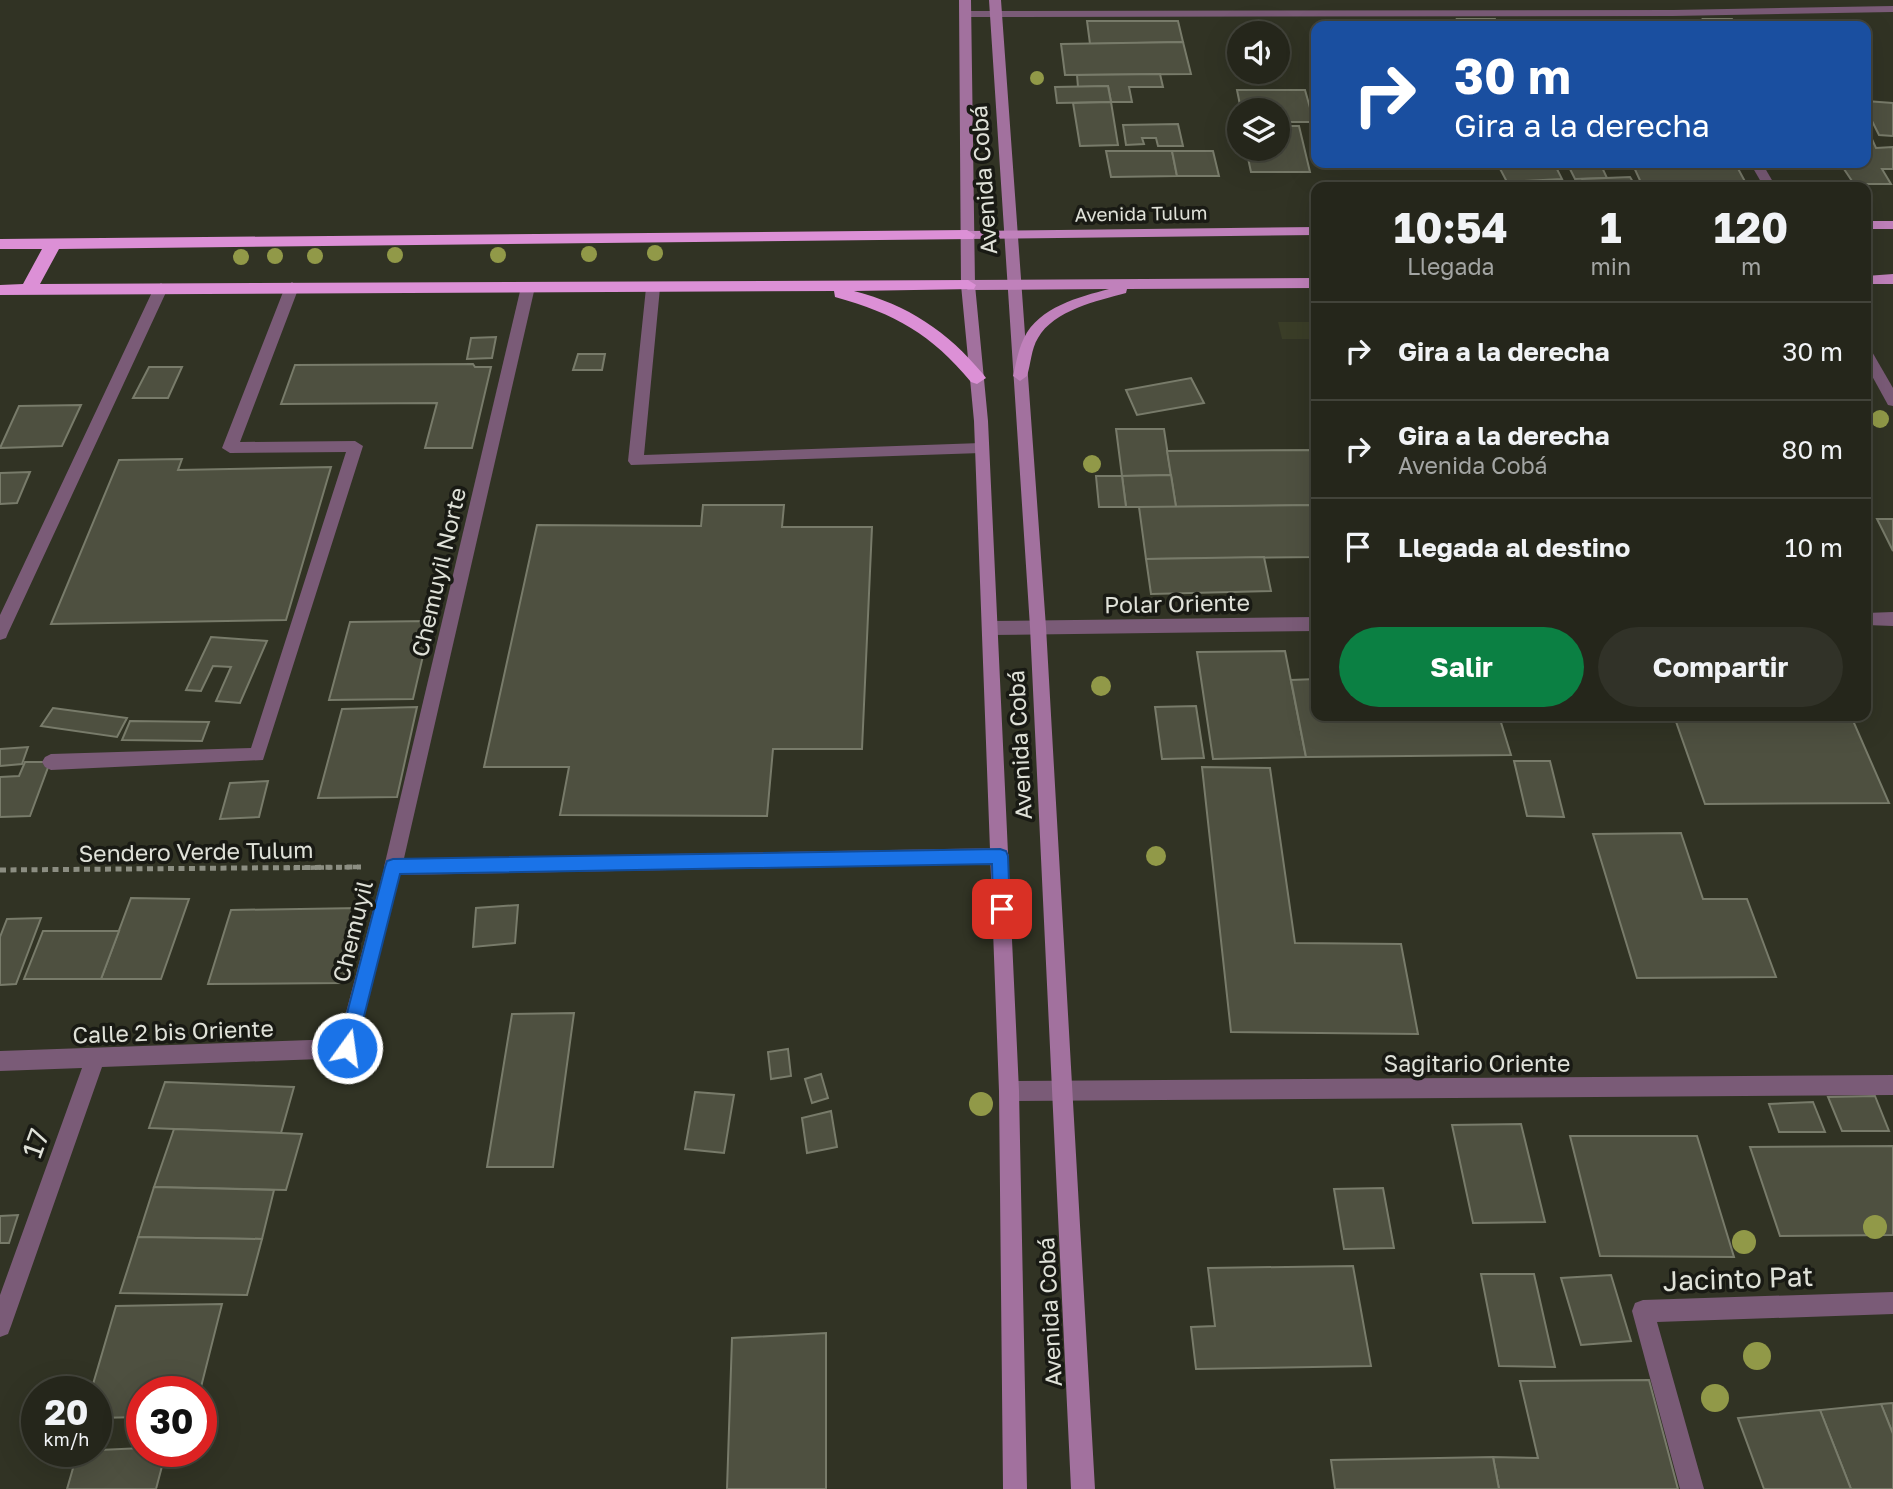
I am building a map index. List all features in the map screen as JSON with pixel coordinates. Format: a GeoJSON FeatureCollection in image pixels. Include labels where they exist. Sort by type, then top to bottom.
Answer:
{"type":"FeatureCollection","features":[{"type":"Feature","properties":{"kind":"highway"},"geometry":{"type":"LineString","coordinates":[[0,244],[967,235]]}},
{"type":"Feature","properties":{"kind":"highway"},"geometry":{"type":"LineString","coordinates":[[29,289],[53,244]]}},
{"type":"Feature","properties":{"kind":"highway"},"geometry":{"type":"LineString","coordinates":[[0,290],[968,285]]}},
{"type":"Feature","properties":{"kind":"highway"},"geometry":{"type":"LineString","coordinates":[[811,286],[863,298],[906,313],[938,336],[977,378]]}},
{"type":"Feature","properties":{"kind":"main road","name":"Avenida Cobá"},"geometry":{"type":"LineString","coordinates":[[965,0],[968,285],[981,448],[1009,1091],[1015,1489]]}},
{"type":"Feature","properties":{"kind":"main road","name":"Avenida Cobá"},"geometry":{"type":"LineString","coordinates":[[995,0],[1038,627],[1083,1489]]}},
{"type":"Feature","properties":{"kind":"main road"},"geometry":{"type":"LineString","coordinates":[[1871,225],[1893,225]]}},
{"type":"Feature","properties":{"kind":"main road","name":"Avenida Tulum"},"geometry":{"type":"LineString","coordinates":[[967,235],[1311,230]]}},
{"type":"Feature","properties":{"kind":"main road"},"geometry":{"type":"LineString","coordinates":[[1871,280],[1893,279]]}},
{"type":"Feature","properties":{"kind":"main road"},"geometry":{"type":"LineString","coordinates":[[968,285],[1311,283]]}},
{"type":"Feature","properties":{"kind":"main road"},"geometry":{"type":"LineString","coordinates":[[1020,376],[1033,335],[1057,314],[1089,298],[1142,284]]}},
{"type":"Feature","properties":{"kind":"street"},"geometry":{"type":"LineString","coordinates":[[1667,0],[1677,21]]}},
{"type":"Feature","properties":{"kind":"street"},"geometry":{"type":"LineString","coordinates":[[966,14],[1673,13],[1893,9]]}},
{"type":"Feature","properties":{"kind":"street"},"geometry":{"type":"LineString","coordinates":[[51,762],[257,755],[355,446],[230,448],[292,287]]}},
{"type":"Feature","properties":{"kind":"street","name":"Chemuyil Norte"},"geometry":{"type":"LineString","coordinates":[[393,867],[528,287]]}},
{"type":"Feature","properties":{"kind":"street"},"geometry":{"type":"LineString","coordinates":[[0,633],[161,288]]}},
{"type":"Feature","properties":{"kind":"street"},"geometry":{"type":"LineString","coordinates":[[653,288],[636,461],[981,448]]}},
{"type":"Feature","properties":{"kind":"street"},"geometry":{"type":"LineString","coordinates":[[1871,362],[1893,401]]}},
{"type":"Feature","properties":{"kind":"street"},"geometry":{"type":"LineString","coordinates":[[1871,619],[1893,619]]}},
{"type":"Feature","properties":{"kind":"street","name":"Polar Oriente"},"geometry":{"type":"LineString","coordinates":[[990,628],[1311,624]]}},
{"type":"Feature","properties":{"kind":"street"},"geometry":{"type":"LineString","coordinates":[[393,867],[1000,856]]}},
{"type":"Feature","properties":{"kind":"street","name":"Chemuyil"},"geometry":{"type":"LineString","coordinates":[[347,1048],[393,867]]}},
{"type":"Feature","properties":{"kind":"street","name":"Calle 2 bis Oriente"},"geometry":{"type":"LineString","coordinates":[[0,1062],[347,1048]]}},
{"type":"Feature","properties":{"kind":"street","name":"17"},"geometry":{"type":"LineString","coordinates":[[0,1326],[94,1059]]}},
{"type":"Feature","properties":{"kind":"street","name":"Sagitario Oriente"},"geometry":{"type":"LineString","coordinates":[[1009,1091],[1893,1085]]}},
{"type":"Feature","properties":{"kind":"street","name":"Jacinto Pat"},"geometry":{"type":"LineString","coordinates":[[1692,1489],[1643,1311],[1893,1303]]}},
{"type":"Feature","properties":{"kind":"path","name":"Sendero Verde Tulum"},"geometry":{"type":"LineString","coordinates":[[0,870],[393,867]]}},
{"type":"Feature","properties":{"kind":"shaded area"},"geometry":{"type":"Polygon","coordinates":[[[1278,322],[1311,322],[1311,339],[1282,339],[1278,322]]]}},
{"type":"Feature","properties":{"kind":"building"},"geometry":{"type":"Polygon","coordinates":[[[1457,19],[1496,21],[1458,21],[1457,19]]]}},
{"type":"Feature","properties":{"kind":"building"},"geometry":{"type":"Polygon","coordinates":[[[1703,19],[1733,21],[1704,21],[1703,19]]]}},
{"type":"Feature","properties":{"kind":"building"},"geometry":{"type":"Polygon","coordinates":[[[1087,21],[1178,21],[1183,42],[1090,44],[1087,21]]]}},
{"type":"Feature","properties":{"kind":"building"},"geometry":{"type":"Polygon","coordinates":[[[1183,42],[1191,74],[1065,75],[1061,44],[1183,42]]]}},
{"type":"Feature","properties":{"kind":"building"},"geometry":{"type":"Polygon","coordinates":[[[1160,74],[1163,87],[1129,87],[1132,102],[1111,102],[1108,86],[1078,87],[1077,75],[1160,74]]]}},
{"type":"Feature","properties":{"kind":"building"},"geometry":{"type":"Polygon","coordinates":[[[1108,86],[1111,102],[1057,103],[1055,87],[1108,86]]]}},
{"type":"Feature","properties":{"kind":"building"},"geometry":{"type":"Polygon","coordinates":[[[1237,90],[1305,90],[1311,122],[1290,122],[1290,98],[1239,98],[1237,90]]]}},
{"type":"Feature","properties":{"kind":"building"},"geometry":{"type":"Polygon","coordinates":[[[1871,101],[1893,103],[1893,136],[1879,135],[1871,119],[1871,101]]]}},
{"type":"Feature","properties":{"kind":"building"},"geometry":{"type":"Polygon","coordinates":[[[1111,102],[1118,145],[1080,146],[1073,103],[1111,102]]]}},
{"type":"Feature","properties":{"kind":"building"},"geometry":{"type":"Polygon","coordinates":[[[1178,124],[1183,146],[1158,146],[1156,138],[1142,138],[1144,144],[1126,145],[1123,125],[1178,124]]]}},
{"type":"Feature","properties":{"kind":"building"},"geometry":{"type":"Polygon","coordinates":[[[1290,126],[1299,126],[1310,172],[1251,172],[1249,161],[1290,161],[1290,126]]]}},
{"type":"Feature","properties":{"kind":"building"},"geometry":{"type":"Polygon","coordinates":[[[1871,137],[1876,148],[1893,147],[1893,169],[1882,169],[1891,184],[1853,182],[1843,168],[1871,168],[1871,137]]]}},
{"type":"Feature","properties":{"kind":"building"},"geometry":{"type":"Polygon","coordinates":[[[1106,151],[1172,151],[1177,176],[1111,177],[1106,151]]]}},
{"type":"Feature","properties":{"kind":"building"},"geometry":{"type":"Polygon","coordinates":[[[1172,151],[1213,151],[1219,176],[1177,176],[1172,151]]]}},
{"type":"Feature","properties":{"kind":"building"},"geometry":{"type":"Polygon","coordinates":[[[1500,168],[1556,168],[1562,179],[1507,182],[1500,168]]]}},
{"type":"Feature","properties":{"kind":"building"},"geometry":{"type":"Polygon","coordinates":[[[1570,168],[1602,168],[1607,178],[1575,179],[1570,168]]]}},
{"type":"Feature","properties":{"kind":"building"},"geometry":{"type":"Polygon","coordinates":[[[1634,168],[1738,168],[1745,182],[1641,182],[1634,168]]]}},
{"type":"Feature","properties":{"kind":"building"},"geometry":{"type":"Polygon","coordinates":[[[1630,177],[1633,182],[1584,182],[1582,179],[1630,177]]]}},
{"type":"Feature","properties":{"kind":"building"},"geometry":{"type":"Polygon","coordinates":[[[496,337],[492,358],[467,359],[471,338],[496,337]]]}},
{"type":"Feature","properties":{"kind":"building"},"geometry":{"type":"Polygon","coordinates":[[[578,354],[605,354],[602,370],[573,370],[578,354]]]}},
{"type":"Feature","properties":{"kind":"building"},"geometry":{"type":"Polygon","coordinates":[[[473,364],[475,367],[491,367],[472,448],[425,448],[437,403],[281,404],[295,365],[473,364]]]}},
{"type":"Feature","properties":{"kind":"building"},"geometry":{"type":"Polygon","coordinates":[[[149,367],[182,367],[168,398],[133,398],[149,367]]]}},
{"type":"Feature","properties":{"kind":"building"},"geometry":{"type":"Polygon","coordinates":[[[1191,378],[1204,403],[1137,415],[1126,390],[1191,378]]]}},
{"type":"Feature","properties":{"kind":"building"},"geometry":{"type":"Polygon","coordinates":[[[81,405],[62,446],[0,448],[19,406],[81,405]]]}},
{"type":"Feature","properties":{"kind":"building"},"geometry":{"type":"Polygon","coordinates":[[[1116,429],[1164,429],[1171,475],[1122,476],[1116,429]]]}},
{"type":"Feature","properties":{"kind":"building"},"geometry":{"type":"Polygon","coordinates":[[[1311,450],[1311,505],[1176,507],[1167,451],[1311,450]]]}},
{"type":"Feature","properties":{"kind":"building"},"geometry":{"type":"Polygon","coordinates":[[[182,459],[178,470],[331,467],[286,620],[51,624],[119,460],[182,459]]]}},
{"type":"Feature","properties":{"kind":"building"},"geometry":{"type":"Polygon","coordinates":[[[30,472],[17,503],[0,504],[0,473],[30,472]]]}},
{"type":"Feature","properties":{"kind":"building"},"geometry":{"type":"Polygon","coordinates":[[[1171,475],[1176,507],[1126,507],[1122,476],[1171,475]]]}},
{"type":"Feature","properties":{"kind":"building"},"geometry":{"type":"Polygon","coordinates":[[[1096,476],[1122,476],[1126,507],[1099,507],[1096,476]]]}},
{"type":"Feature","properties":{"kind":"building"},"geometry":{"type":"Polygon","coordinates":[[[703,505],[784,505],[782,527],[872,527],[862,749],[773,749],[767,816],[560,815],[569,767],[484,767],[537,525],[701,526],[703,505]]]}},
{"type":"Feature","properties":{"kind":"building"},"geometry":{"type":"Polygon","coordinates":[[[1311,505],[1311,557],[1146,559],[1139,507],[1311,505]]]}},
{"type":"Feature","properties":{"kind":"building"},"geometry":{"type":"Polygon","coordinates":[[[1877,519],[1893,519],[1893,551],[1877,519]]]}},
{"type":"Feature","properties":{"kind":"building"},"geometry":{"type":"Polygon","coordinates":[[[1264,557],[1271,591],[1151,594],[1146,559],[1264,557]]]}},
{"type":"Feature","properties":{"kind":"building"},"geometry":{"type":"Polygon","coordinates":[[[431,621],[413,699],[329,700],[350,622],[431,621]]]}},
{"type":"Feature","properties":{"kind":"building"},"geometry":{"type":"Polygon","coordinates":[[[211,637],[267,641],[240,703],[216,701],[231,667],[213,666],[201,691],[186,690],[211,637]]]}},
{"type":"Feature","properties":{"kind":"building"},"geometry":{"type":"Polygon","coordinates":[[[1285,651],[1306,757],[1213,759],[1197,652],[1285,651]]]}},
{"type":"Feature","properties":{"kind":"building"},"geometry":{"type":"Polygon","coordinates":[[[1311,679],[1311,721],[1501,721],[1511,755],[1306,757],[1291,680],[1311,679]]]}},
{"type":"Feature","properties":{"kind":"building"},"geometry":{"type":"Polygon","coordinates":[[[1196,706],[1204,758],[1162,759],[1155,707],[1196,706]]]}},
{"type":"Feature","properties":{"kind":"building"},"geometry":{"type":"Polygon","coordinates":[[[417,707],[397,797],[318,798],[342,709],[417,707]]]}},
{"type":"Feature","properties":{"kind":"building"},"geometry":{"type":"Polygon","coordinates":[[[53,708],[127,718],[117,737],[41,726],[53,708]]]}},
{"type":"Feature","properties":{"kind":"building"},"geometry":{"type":"Polygon","coordinates":[[[130,721],[209,722],[202,741],[122,740],[130,721]]]}},
{"type":"Feature","properties":{"kind":"building"},"geometry":{"type":"Polygon","coordinates":[[[1676,721],[1853,721],[1889,803],[1705,804],[1676,721]]]}},
{"type":"Feature","properties":{"kind":"building"},"geometry":{"type":"Polygon","coordinates":[[[28,747],[22,764],[0,766],[0,749],[28,747]]]}},
{"type":"Feature","properties":{"kind":"building"},"geometry":{"type":"Polygon","coordinates":[[[1514,761],[1550,761],[1564,817],[1527,816],[1514,761]]]}},
{"type":"Feature","properties":{"kind":"building"},"geometry":{"type":"Polygon","coordinates":[[[25,762],[50,762],[30,816],[0,817],[0,777],[19,776],[25,762]]]}},
{"type":"Feature","properties":{"kind":"building"},"geometry":{"type":"Polygon","coordinates":[[[1202,767],[1270,768],[1295,943],[1401,944],[1418,1034],[1231,1032],[1202,767]]]}},
{"type":"Feature","properties":{"kind":"building"},"geometry":{"type":"Polygon","coordinates":[[[268,781],[259,817],[220,819],[230,783],[268,781]]]}},
{"type":"Feature","properties":{"kind":"building"},"geometry":{"type":"Polygon","coordinates":[[[1681,833],[1703,899],[1747,899],[1776,977],[1637,978],[1593,834],[1681,833]]]}},
{"type":"Feature","properties":{"kind":"building"},"geometry":{"type":"Polygon","coordinates":[[[131,898],[189,899],[161,979],[101,979],[131,898]]]}},
{"type":"Feature","properties":{"kind":"building"},"geometry":{"type":"Polygon","coordinates":[[[518,905],[515,943],[473,947],[476,908],[518,905]]]}},
{"type":"Feature","properties":{"kind":"building"},"geometry":{"type":"Polygon","coordinates":[[[360,908],[342,983],[208,984],[231,910],[360,908]]]}},
{"type":"Feature","properties":{"kind":"building"},"geometry":{"type":"Polygon","coordinates":[[[41,918],[16,984],[0,985],[0,937],[7,919],[41,918]]]}},
{"type":"Feature","properties":{"kind":"building"},"geometry":{"type":"Polygon","coordinates":[[[43,931],[119,931],[101,979],[24,979],[43,931]]]}},
{"type":"Feature","properties":{"kind":"building"},"geometry":{"type":"Polygon","coordinates":[[[574,1013],[553,1167],[487,1167],[512,1014],[574,1013]]]}},
{"type":"Feature","properties":{"kind":"building"},"geometry":{"type":"Polygon","coordinates":[[[788,1049],[791,1076],[771,1079],[768,1052],[788,1049]]]}},
{"type":"Feature","properties":{"kind":"building"},"geometry":{"type":"Polygon","coordinates":[[[821,1074],[828,1098],[812,1103],[805,1079],[821,1074]]]}},
{"type":"Feature","properties":{"kind":"building"},"geometry":{"type":"Polygon","coordinates":[[[165,1082],[294,1087],[281,1133],[149,1128],[165,1082]]]}},
{"type":"Feature","properties":{"kind":"building"},"geometry":{"type":"Polygon","coordinates":[[[695,1092],[734,1095],[724,1153],[685,1149],[695,1092]]]}},
{"type":"Feature","properties":{"kind":"building"},"geometry":{"type":"Polygon","coordinates":[[[1875,1096],[1889,1131],[1842,1131],[1828,1097],[1875,1096]]]}},
{"type":"Feature","properties":{"kind":"building"},"geometry":{"type":"Polygon","coordinates":[[[1813,1102],[1825,1132],[1779,1132],[1769,1104],[1813,1102]]]}},
{"type":"Feature","properties":{"kind":"building"},"geometry":{"type":"Polygon","coordinates":[[[831,1111],[837,1147],[807,1153],[802,1118],[831,1111]]]}},
{"type":"Feature","properties":{"kind":"building"},"geometry":{"type":"Polygon","coordinates":[[[1521,1124],[1545,1222],[1473,1223],[1452,1125],[1521,1124]]]}},
{"type":"Feature","properties":{"kind":"building"},"geometry":{"type":"Polygon","coordinates":[[[174,1129],[302,1134],[286,1190],[154,1187],[174,1129]]]}},
{"type":"Feature","properties":{"kind":"building"},"geometry":{"type":"Polygon","coordinates":[[[1570,1136],[1697,1136],[1734,1257],[1600,1256],[1570,1136]]]}},
{"type":"Feature","properties":{"kind":"building"},"geometry":{"type":"Polygon","coordinates":[[[1893,1146],[1893,1235],[1780,1236],[1750,1147],[1893,1146]]]}},
{"type":"Feature","properties":{"kind":"building"},"geometry":{"type":"Polygon","coordinates":[[[154,1187],[274,1190],[262,1239],[138,1237],[154,1187]]]}},
{"type":"Feature","properties":{"kind":"building"},"geometry":{"type":"Polygon","coordinates":[[[1383,1188],[1394,1248],[1344,1249],[1334,1189],[1383,1188]]]}},
{"type":"Feature","properties":{"kind":"building"},"geometry":{"type":"Polygon","coordinates":[[[18,1215],[9,1243],[0,1243],[0,1216],[18,1215]]]}},
{"type":"Feature","properties":{"kind":"building"},"geometry":{"type":"Polygon","coordinates":[[[138,1237],[262,1239],[247,1295],[120,1293],[138,1237]]]}},
{"type":"Feature","properties":{"kind":"building"},"geometry":{"type":"Polygon","coordinates":[[[1353,1266],[1371,1366],[1196,1369],[1191,1327],[1215,1326],[1208,1268],[1353,1266]]]}},
{"type":"Feature","properties":{"kind":"building"},"geometry":{"type":"Polygon","coordinates":[[[1481,1274],[1534,1274],[1555,1367],[1499,1366],[1481,1274]]]}},
{"type":"Feature","properties":{"kind":"building"},"geometry":{"type":"Polygon","coordinates":[[[1611,1275],[1631,1341],[1581,1345],[1561,1278],[1611,1275]]]}},
{"type":"Feature","properties":{"kind":"building"},"geometry":{"type":"Polygon","coordinates":[[[222,1304],[204,1376],[126,1376],[126,1417],[112,1418],[112,1376],[95,1376],[116,1306],[222,1304]]]}},
{"type":"Feature","properties":{"kind":"building"},"geometry":{"type":"Polygon","coordinates":[[[826,1333],[826,1489],[727,1489],[732,1338],[826,1333]]]}},
{"type":"Feature","properties":{"kind":"building"},"geometry":{"type":"Polygon","coordinates":[[[1649,1380],[1678,1489],[1499,1489],[1493,1457],[1538,1458],[1520,1381],[1649,1380]]]}},
{"type":"Feature","properties":{"kind":"building"},"geometry":{"type":"Polygon","coordinates":[[[1893,1403],[1893,1434],[1881,1404],[1893,1403]]]}},
{"type":"Feature","properties":{"kind":"building"},"geometry":{"type":"Polygon","coordinates":[[[1881,1404],[1893,1434],[1893,1489],[1851,1489],[1820,1410],[1881,1404]]]}},
{"type":"Feature","properties":{"kind":"building"},"geometry":{"type":"Polygon","coordinates":[[[1820,1410],[1851,1489],[1764,1489],[1738,1418],[1820,1410]]]}},
{"type":"Feature","properties":{"kind":"building"},"geometry":{"type":"Polygon","coordinates":[[[112,1449],[126,1449],[126,1467],[162,1467],[156,1489],[67,1489],[73,1467],[112,1467],[112,1449]]]}},
{"type":"Feature","properties":{"kind":"building"},"geometry":{"type":"Polygon","coordinates":[[[1493,1457],[1499,1489],[1335,1489],[1331,1460],[1493,1457]]]}},
{"type":"Feature","properties":{"kind":"route"},"geometry":{"type":"LineString","coordinates":[[347,1048],[393,867],[1000,856],[1002,909]]}}]}
